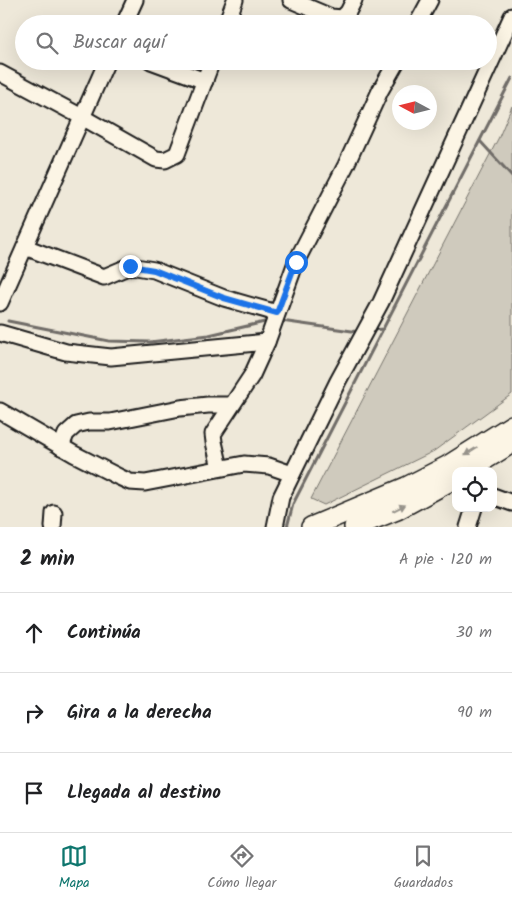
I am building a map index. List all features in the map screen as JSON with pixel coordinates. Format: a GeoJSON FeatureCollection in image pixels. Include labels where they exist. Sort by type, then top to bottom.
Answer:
{"type":"FeatureCollection","features":[{"type":"Feature","properties":{"kind":"main road"},"geometry":{"type":"LineString","coordinates":[[311,527],[406,487],[446,466],[512,425]]}},
{"type":"Feature","properties":{"kind":"main road"},"geometry":{"type":"LineString","coordinates":[[473,467],[512,443]]}},
{"type":"Feature","properties":{"kind":"main road"},"geometry":{"type":"LineString","coordinates":[[354,527],[396,510],[452,482]]}},
{"type":"Feature","properties":{"kind":"street"},"geometry":{"type":"LineString","coordinates":[[128,15],[135,0]]}},
{"type":"Feature","properties":{"kind":"street"},"geometry":{"type":"LineString","coordinates":[[229,15],[235,0]]}},
{"type":"Feature","properties":{"kind":"street"},"geometry":{"type":"LineString","coordinates":[[291,0],[326,15]]}},
{"type":"Feature","properties":{"kind":"street"},"geometry":{"type":"LineString","coordinates":[[345,15],[354,0]]}},
{"type":"Feature","properties":{"kind":"street"},"geometry":{"type":"LineString","coordinates":[[422,15],[430,0]]}},
{"type":"Feature","properties":{"kind":"street"},"geometry":{"type":"LineString","coordinates":[[497,49],[512,16]]}},
{"type":"Feature","properties":{"kind":"street"},"geometry":{"type":"LineString","coordinates":[[0,303],[104,70]]}},
{"type":"Feature","properties":{"kind":"street"},"geometry":{"type":"LineString","coordinates":[[175,70],[204,81]]}},
{"type":"Feature","properties":{"kind":"street"},"geometry":{"type":"LineString","coordinates":[[0,73],[156,159],[165,160],[177,154],[208,70]]}},
{"type":"Feature","properties":{"kind":"street"},"geometry":{"type":"LineString","coordinates":[[220,468],[213,434],[252,375],[267,342],[296,262],[392,70]]}},
{"type":"Feature","properties":{"kind":"street"},"geometry":{"type":"LineString","coordinates":[[275,527],[281,497],[338,381],[381,302],[487,70]]}},
{"type":"Feature","properties":{"kind":"street"},"geometry":{"type":"LineString","coordinates":[[25,247],[104,277],[130,266],[154,270],[224,298],[277,313]]}},
{"type":"Feature","properties":{"kind":"street"},"geometry":{"type":"LineString","coordinates":[[0,333],[66,352],[111,357],[267,342]]}},
{"type":"Feature","properties":{"kind":"street"},"geometry":{"type":"LineString","coordinates":[[62,446],[66,434],[76,425],[89,422],[110,422],[190,407],[231,405]]}},
{"type":"Feature","properties":{"kind":"street"},"geometry":{"type":"LineString","coordinates":[[0,411],[130,482],[144,483],[244,464],[269,466],[292,474]]}},
{"type":"Feature","properties":{"kind":"street"},"geometry":{"type":"LineString","coordinates":[[497,497],[512,503]]}},
{"type":"Feature","properties":{"kind":"street"},"geometry":{"type":"LineString","coordinates":[[468,527],[473,512]]}},
{"type":"Feature","properties":{"kind":"shaded area"},"geometry":{"type":"Polygon","coordinates":[[[512,106],[512,394],[434,451],[324,505],[311,499],[499,137],[512,106]]]}},
{"type":"Feature","properties":{"kind":"waterway"},"geometry":{"type":"LineString","coordinates":[[287,527],[293,504],[512,78]]}},
{"type":"Feature","properties":{"kind":"waterway"},"geometry":{"type":"LineString","coordinates":[[480,141],[512,176]]}},
{"type":"Feature","properties":{"kind":"waterway"},"geometry":{"type":"LineString","coordinates":[[8,321],[109,341],[150,342],[209,335],[269,321]]}},
{"type":"Feature","properties":{"kind":"waterway"},"geometry":{"type":"LineString","coordinates":[[281,321],[359,332]]}},
{"type":"Feature","properties":{"kind":"waterway"},"geometry":{"type":"LineString","coordinates":[[372,330],[383,329]]}},
{"type":"Feature","properties":{"kind":"route"},"geometry":{"type":"LineString","coordinates":[[130,266],[154,270],[224,298],[277,313],[296,262]]}}]}
